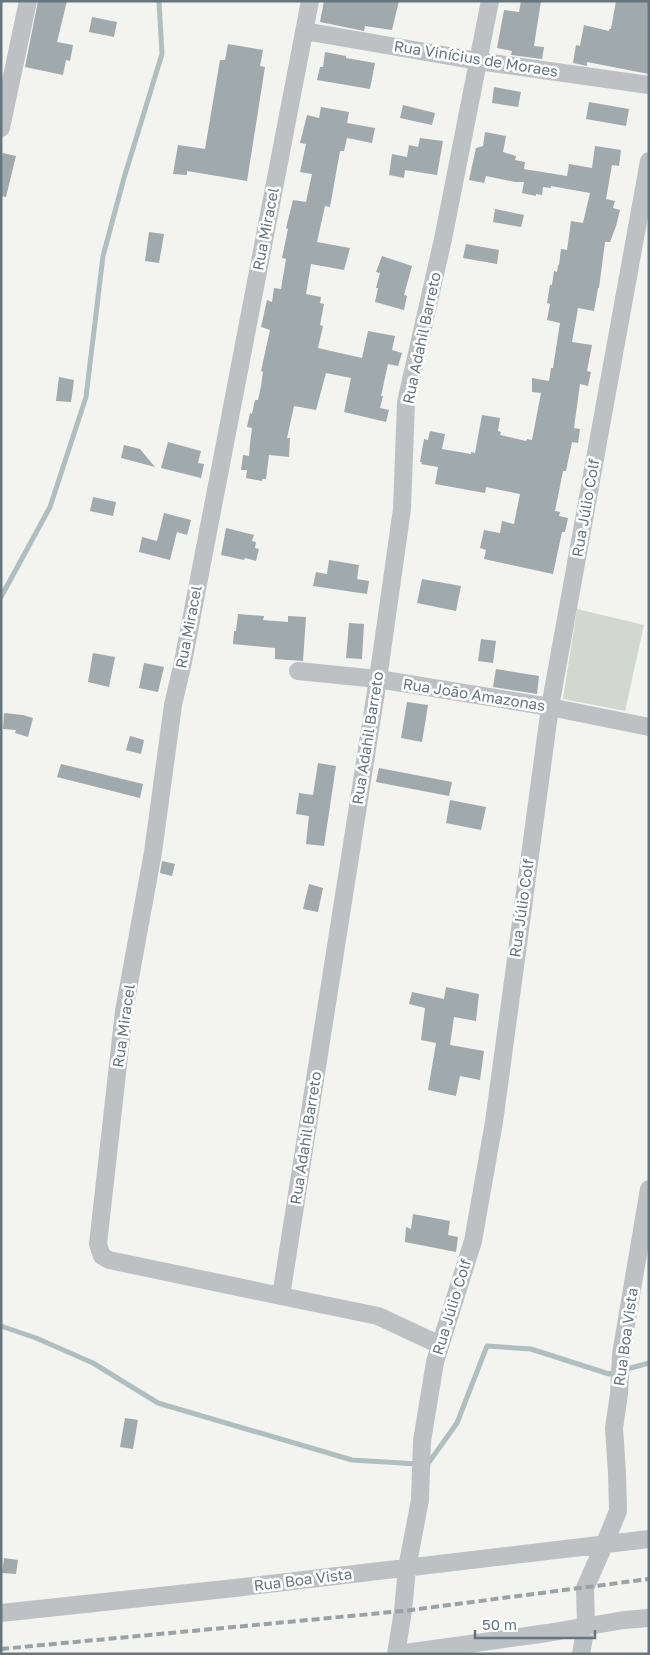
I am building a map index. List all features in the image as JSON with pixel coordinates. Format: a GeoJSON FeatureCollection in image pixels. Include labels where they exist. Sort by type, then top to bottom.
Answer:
{"type":"FeatureCollection","features":[{"type":"Feature","properties":{"kind":"street"},"geometry":{"type":"LineString","coordinates":[[1,128],[28,1]]}},
{"type":"Feature","properties":{"kind":"street","name":"Rua Miracel"},"geometry":{"type":"LineString","coordinates":[[281,1296],[109,1260],[102,1256],[98,1244],[124,1011],[153,852],[173,705],[185,652],[310,1]]}},
{"type":"Feature","properties":{"kind":"street","name":"Rua Adahil Barreto"},"geometry":{"type":"LineString","coordinates":[[281,1296],[378,679],[402,509],[406,402],[443,239],[490,1]]}},
{"type":"Feature","properties":{"kind":"street","name":"Rua Vinícius de Moraes"},"geometry":{"type":"LineString","coordinates":[[304,31],[478,62],[649,85]]}},
{"type":"Feature","properties":{"kind":"street","name":"Rua Júlio Colf"},"geometry":{"type":"LineString","coordinates":[[397,1654],[407,1568],[420,1500],[422,1441],[435,1362],[473,1240],[492,1131],[550,707],[649,161]]}},
{"type":"Feature","properties":{"kind":"street","name":"Rua João Amazonas"},"geometry":{"type":"LineString","coordinates":[[298,671],[378,679],[550,707],[649,727]]}},
{"type":"Feature","properties":{"kind":"street","name":"Rua Boa Vista"},"geometry":{"type":"LineString","coordinates":[[581,1654],[586,1626],[585,1588],[618,1511],[614,1428],[619,1394],[621,1354],[649,1189]]}},
{"type":"Feature","properties":{"kind":"street"},"geometry":{"type":"LineString","coordinates":[[281,1296],[378,1316],[440,1345]]}},
{"type":"Feature","properties":{"kind":"street","name":"Rua Boa Vista"},"geometry":{"type":"LineString","coordinates":[[1,1613],[649,1539]]}},
{"type":"Feature","properties":{"kind":"street"},"geometry":{"type":"LineString","coordinates":[[397,1654],[649,1618]]}},
{"type":"Feature","properties":{"kind":"shaded area"},"geometry":{"type":"Polygon","coordinates":[[[577,609],[644,625],[625,711],[563,699],[577,609]]]}},
{"type":"Feature","properties":{"kind":"building"},"geometry":{"type":"Polygon","coordinates":[[[38,1],[67,1],[57,42],[73,45],[70,61],[66,60],[63,75],[25,67],[38,1]]]}},
{"type":"Feature","properties":{"kind":"building"},"geometry":{"type":"Polygon","coordinates":[[[324,1],[399,1],[392,30],[365,26],[364,31],[320,22],[324,1]]]}},
{"type":"Feature","properties":{"kind":"building"},"geometry":{"type":"Polygon","coordinates":[[[521,1],[541,1],[534,46],[544,47],[542,59],[511,55],[512,51],[497,48],[504,10],[519,12],[521,1]]]}},
{"type":"Feature","properties":{"kind":"building"},"geometry":{"type":"Polygon","coordinates":[[[616,1],[649,1],[649,74],[587,62],[587,66],[573,63],[576,45],[580,46],[584,25],[609,31],[616,1]]]}},
{"type":"Feature","properties":{"kind":"building"},"geometry":{"type":"Polygon","coordinates":[[[92,17],[117,22],[114,37],[89,32],[92,17]]]}},
{"type":"Feature","properties":{"kind":"building"},"geometry":{"type":"Polygon","coordinates":[[[228,44],[263,50],[260,66],[265,67],[247,181],[187,171],[187,175],[173,174],[178,145],[205,149],[220,60],[225,60],[228,44]]]}},
{"type":"Feature","properties":{"kind":"building"},"geometry":{"type":"Polygon","coordinates":[[[325,52],[375,63],[370,89],[317,80],[320,67],[323,67],[325,52]]]}},
{"type":"Feature","properties":{"kind":"building"},"geometry":{"type":"Polygon","coordinates":[[[494,87],[521,92],[518,107],[492,103],[494,87]]]}},
{"type":"Feature","properties":{"kind":"building"},"geometry":{"type":"Polygon","coordinates":[[[589,102],[629,109],[626,126],[586,119],[589,102]]]}},
{"type":"Feature","properties":{"kind":"building"},"geometry":{"type":"Polygon","coordinates":[[[403,105],[435,113],[432,125],[400,118],[403,105]]]}},
{"type":"Feature","properties":{"kind":"building"},"geometry":{"type":"Polygon","coordinates":[[[321,107],[349,112],[347,123],[375,128],[372,143],[347,138],[344,151],[340,151],[330,207],[325,206],[317,242],[350,248],[344,270],[311,264],[306,294],[321,297],[320,303],[324,304],[320,325],[323,326],[318,348],[362,358],[368,331],[395,336],[392,350],[402,353],[398,366],[388,364],[380,408],[389,410],[386,422],[344,412],[351,378],[326,373],[316,410],[294,406],[287,438],[290,438],[289,457],[269,455],[266,479],[262,479],[262,481],[246,478],[247,470],[241,470],[243,455],[249,456],[252,428],[247,427],[255,400],[258,400],[263,372],[261,371],[270,330],[261,327],[267,300],[272,302],[274,288],[281,289],[286,259],[282,258],[288,229],[286,228],[293,200],[306,202],[312,174],[300,172],[306,144],[300,143],[307,115],[319,118],[321,107]]]}},
{"type":"Feature","properties":{"kind":"building"},"geometry":{"type":"Polygon","coordinates":[[[485,132],[506,136],[503,152],[516,156],[515,160],[525,162],[524,169],[567,176],[569,164],[592,168],[595,146],[621,150],[619,166],[612,165],[606,199],[615,201],[613,208],[620,210],[616,226],[610,242],[605,242],[594,311],[578,308],[572,342],[592,345],[587,371],[591,372],[588,386],[580,384],[574,428],[580,429],[578,443],[572,442],[566,471],[563,471],[555,511],[560,512],[559,516],[568,518],[565,532],[562,532],[553,574],[484,559],[486,550],[480,548],[484,530],[500,533],[502,521],[514,524],[520,494],[486,487],[485,493],[435,484],[438,467],[421,464],[422,462],[420,462],[424,439],[428,440],[430,431],[445,434],[442,449],[475,453],[482,415],[500,418],[498,431],[501,432],[500,435],[526,441],[527,439],[532,440],[541,393],[532,392],[532,378],[549,381],[551,368],[553,368],[560,323],[547,320],[550,304],[547,303],[550,285],[552,285],[554,271],[557,272],[561,249],[567,250],[571,221],[583,223],[590,193],[551,186],[551,188],[543,187],[542,195],[536,194],[536,196],[522,193],[524,182],[486,176],[484,183],[469,180],[476,148],[483,146],[485,132]]]}},
{"type":"Feature","properties":{"kind":"building"},"geometry":{"type":"Polygon","coordinates":[[[420,138],[443,141],[437,175],[405,170],[404,178],[389,175],[392,154],[407,157],[409,145],[418,147],[420,138]]]}},
{"type":"Feature","properties":{"kind":"building"},"geometry":{"type":"Polygon","coordinates":[[[3,153],[16,156],[6,197],[1,196],[1,161],[3,153]]]}},
{"type":"Feature","properties":{"kind":"building"},"geometry":{"type":"Polygon","coordinates":[[[495,209],[524,215],[521,227],[493,222],[495,209]]]}},
{"type":"Feature","properties":{"kind":"building"},"geometry":{"type":"Polygon","coordinates":[[[149,232],[164,234],[159,263],[145,261],[149,232]]]}},
{"type":"Feature","properties":{"kind":"building"},"geometry":{"type":"Polygon","coordinates":[[[466,244],[499,250],[497,264],[463,258],[466,244]]]}},
{"type":"Feature","properties":{"kind":"building"},"geometry":{"type":"Polygon","coordinates":[[[382,256],[412,266],[404,295],[407,296],[404,310],[375,302],[380,273],[376,272],[382,256]]]}},
{"type":"Feature","properties":{"kind":"building"},"geometry":{"type":"Polygon","coordinates":[[[59,377],[74,380],[71,402],[56,401],[59,377]]]}},
{"type":"Feature","properties":{"kind":"building"},"geometry":{"type":"Polygon","coordinates":[[[168,442],[201,451],[198,463],[204,464],[201,478],[161,468],[168,442]]]}},
{"type":"Feature","properties":{"kind":"building"},"geometry":{"type":"Polygon","coordinates":[[[124,445],[140,449],[155,467],[121,458],[124,445]]]}},
{"type":"Feature","properties":{"kind":"building"},"geometry":{"type":"Polygon","coordinates":[[[93,497],[116,502],[113,516],[90,511],[93,497]]]}},
{"type":"Feature","properties":{"kind":"building"},"geometry":{"type":"Polygon","coordinates":[[[164,513],[191,520],[187,535],[177,532],[170,560],[139,552],[142,537],[157,541],[164,513]]]}},
{"type":"Feature","properties":{"kind":"building"},"geometry":{"type":"Polygon","coordinates":[[[226,528],[254,535],[252,541],[256,542],[255,548],[259,549],[256,561],[221,555],[226,528]]]}},
{"type":"Feature","properties":{"kind":"building"},"geometry":{"type":"Polygon","coordinates":[[[329,560],[359,565],[357,579],[369,581],[367,594],[313,586],[316,572],[327,574],[329,560]]]}},
{"type":"Feature","properties":{"kind":"building"},"geometry":{"type":"Polygon","coordinates":[[[422,579],[461,586],[456,611],[417,603],[422,579]]]}},
{"type":"Feature","properties":{"kind":"building"},"geometry":{"type":"Polygon","coordinates":[[[238,614],[264,616],[263,620],[288,622],[288,616],[306,617],[303,661],[275,659],[275,648],[233,644],[238,614]]]}},
{"type":"Feature","properties":{"kind":"building"},"geometry":{"type":"Polygon","coordinates":[[[349,623],[364,624],[362,659],[346,658],[349,623]]]}},
{"type":"Feature","properties":{"kind":"building"},"geometry":{"type":"Polygon","coordinates":[[[481,639],[496,641],[493,663],[478,661],[481,639]]]}},
{"type":"Feature","properties":{"kind":"building"},"geometry":{"type":"Polygon","coordinates":[[[93,653],[115,657],[109,687],[88,682],[93,653]]]}},
{"type":"Feature","properties":{"kind":"building"},"geometry":{"type":"Polygon","coordinates":[[[144,663],[164,667],[158,692],[139,688],[144,663]]]}},
{"type":"Feature","properties":{"kind":"building"},"geometry":{"type":"Polygon","coordinates":[[[496,669],[539,676],[537,694],[493,687],[496,669]]]}},
{"type":"Feature","properties":{"kind":"building"},"geometry":{"type":"Polygon","coordinates":[[[407,702],[428,705],[422,742],[401,738],[407,702]]]}},
{"type":"Feature","properties":{"kind":"building"},"geometry":{"type":"Polygon","coordinates":[[[4,713],[33,718],[28,737],[15,733],[16,730],[3,729],[4,713]]]}},
{"type":"Feature","properties":{"kind":"building"},"geometry":{"type":"Polygon","coordinates":[[[130,736],[144,740],[141,754],[126,750],[130,736]]]}},
{"type":"Feature","properties":{"kind":"building"},"geometry":{"type":"Polygon","coordinates":[[[318,763],[336,766],[324,846],[306,844],[309,816],[296,814],[299,793],[313,795],[318,763]]]}},
{"type":"Feature","properties":{"kind":"building"},"geometry":{"type":"Polygon","coordinates":[[[61,764],[143,784],[140,798],[57,777],[61,764]]]}},
{"type":"Feature","properties":{"kind":"building"},"geometry":{"type":"Polygon","coordinates":[[[379,768],[452,782],[449,796],[376,782],[379,768]]]}},
{"type":"Feature","properties":{"kind":"building"},"geometry":{"type":"Polygon","coordinates":[[[450,800],[486,807],[481,830],[446,823],[450,800]]]}},
{"type":"Feature","properties":{"kind":"building"},"geometry":{"type":"Polygon","coordinates":[[[162,861],[175,864],[172,876],[160,873],[162,861]]]}},
{"type":"Feature","properties":{"kind":"building"},"geometry":{"type":"Polygon","coordinates":[[[309,884],[323,888],[318,912],[303,909],[309,884]]]}},
{"type":"Feature","properties":{"kind":"building"},"geometry":{"type":"Polygon","coordinates":[[[446,987],[479,994],[476,1021],[454,1017],[450,1045],[484,1051],[480,1080],[460,1076],[456,1096],[428,1090],[436,1043],[421,1040],[425,1008],[409,1004],[412,992],[444,999],[446,987]]]}},
{"type":"Feature","properties":{"kind":"building"},"geometry":{"type":"Polygon","coordinates":[[[413,1214],[450,1221],[448,1235],[458,1237],[456,1252],[405,1242],[406,1227],[411,1229],[413,1214]]]}},
{"type":"Feature","properties":{"kind":"building"},"geometry":{"type":"Polygon","coordinates":[[[125,1418],[138,1420],[133,1449],[120,1447],[125,1418]]]}},
{"type":"Feature","properties":{"kind":"building"},"geometry":{"type":"Polygon","coordinates":[[[4,1558],[18,1560],[16,1574],[2,1573],[4,1558]]]}},
{"type":"Feature","properties":{"kind":"waterway"},"geometry":{"type":"LineString","coordinates":[[1,597],[50,507],[86,397],[103,256],[124,178],[162,54],[159,1]]}},
{"type":"Feature","properties":{"kind":"waterway"},"geometry":{"type":"LineString","coordinates":[[1,1326],[36,1338],[93,1363],[158,1403],[352,1460],[418,1464]]}},
{"type":"Feature","properties":{"kind":"waterway"},"geometry":{"type":"LineString","coordinates":[[427,1465],[457,1423],[487,1346],[531,1349],[609,1374],[649,1363]]}},
{"type":"Feature","properties":{"kind":"railway"},"geometry":{"type":"LineString","coordinates":[[1,1649],[403,1611],[649,1579]]}}]}
